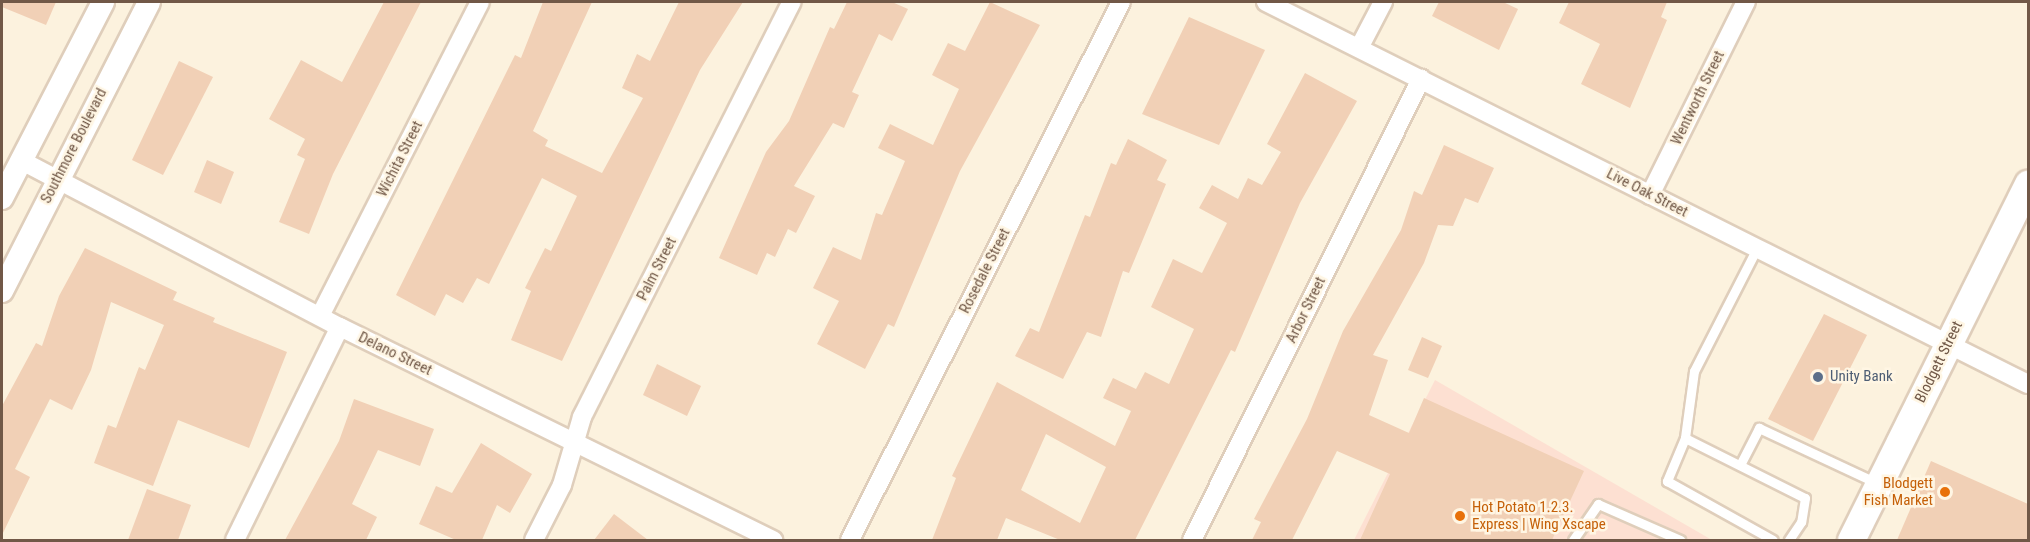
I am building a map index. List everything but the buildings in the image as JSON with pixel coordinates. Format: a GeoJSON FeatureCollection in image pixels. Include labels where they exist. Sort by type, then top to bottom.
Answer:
{"type":"FeatureCollection","features":[{"type":"Feature","properties":{"kind":"main road","name":"Blodgett Street"},"geometry":{"type":"LineString","coordinates":[[1851,540],[2028,184]]}},
{"type":"Feature","properties":{"kind":"street"},"geometry":{"type":"LineString","coordinates":[[2,198],[103,2]]}},
{"type":"Feature","properties":{"kind":"street","name":"Southmore Boulevard"},"geometry":{"type":"LineString","coordinates":[[2,291],[56,179],[148,2]]}},
{"type":"Feature","properties":{"kind":"street","name":"Wichita Street"},"geometry":{"type":"LineString","coordinates":[[320,316],[480,2]]}},
{"type":"Feature","properties":{"kind":"street","name":"Palm Street"},"geometry":{"type":"LineString","coordinates":[[534,540],[562,485],[582,417],[792,2]]}},
{"type":"Feature","properties":{"kind":"street","name":"Rosedale Street"},"geometry":{"type":"LineString","coordinates":[[850,540],[1121,2]]}},
{"type":"Feature","properties":{"kind":"street","name":"Live Oak Street"},"geometry":{"type":"LineString","coordinates":[[1266,2],[2028,384]]}},
{"type":"Feature","properties":{"kind":"street"},"geometry":{"type":"LineString","coordinates":[[1359,48],[1383,2]]}},
{"type":"Feature","properties":{"kind":"street","name":"Wentworth Street"},"geometry":{"type":"LineString","coordinates":[[1650,195],[1746,2]]}},
{"type":"Feature","properties":{"kind":"street","name":"Arbor Street"},"geometry":{"type":"LineString","coordinates":[[1192,540],[1421,79]]}},
{"type":"Feature","properties":{"kind":"street","name":"Delano Street"},"geometry":{"type":"LineString","coordinates":[[20,160],[340,327],[773,540]]}},
{"type":"Feature","properties":{"kind":"street"},"geometry":{"type":"LineString","coordinates":[[235,540],[340,327]]}},
{"type":"Feature","properties":{"kind":"lane"},"geometry":{"type":"LineString","coordinates":[[1757,248],[1694,371],[1685,438],[1667,481],[1773,540]]}},
{"type":"Feature","properties":{"kind":"lane"},"geometry":{"type":"LineString","coordinates":[[1740,465],[1759,428],[1879,484]]}},
{"type":"Feature","properties":{"kind":"lane"},"geometry":{"type":"LineString","coordinates":[[1685,438],[1805,498],[1801,522],[1789,540]]}},
{"type":"Feature","properties":{"kind":"lane"},"geometry":{"type":"LineString","coordinates":[[1573,540],[1598,504],[1680,540]]}},
{"type":"Feature","properties":{"kind":"shaded area"},"geometry":{"type":"Polygon","coordinates":[[[1435,380],[1712,540],[1354,540],[1435,380]]]}},
{"type":"Feature","properties":{"kind":"place","name":"Unity Bank"},"geometry":{"type":"Point","coordinates":[1818,377]}},
{"type":"Feature","properties":{"kind":"place","name":"Blodgett Fish Market"},"geometry":{"type":"Point","coordinates":[1945,492]}},
{"type":"Feature","properties":{"kind":"place","name":"Hot Potato 1.2.3. Express | Wing Xscape"},"geometry":{"type":"Point","coordinates":[1460,516]}}]}
